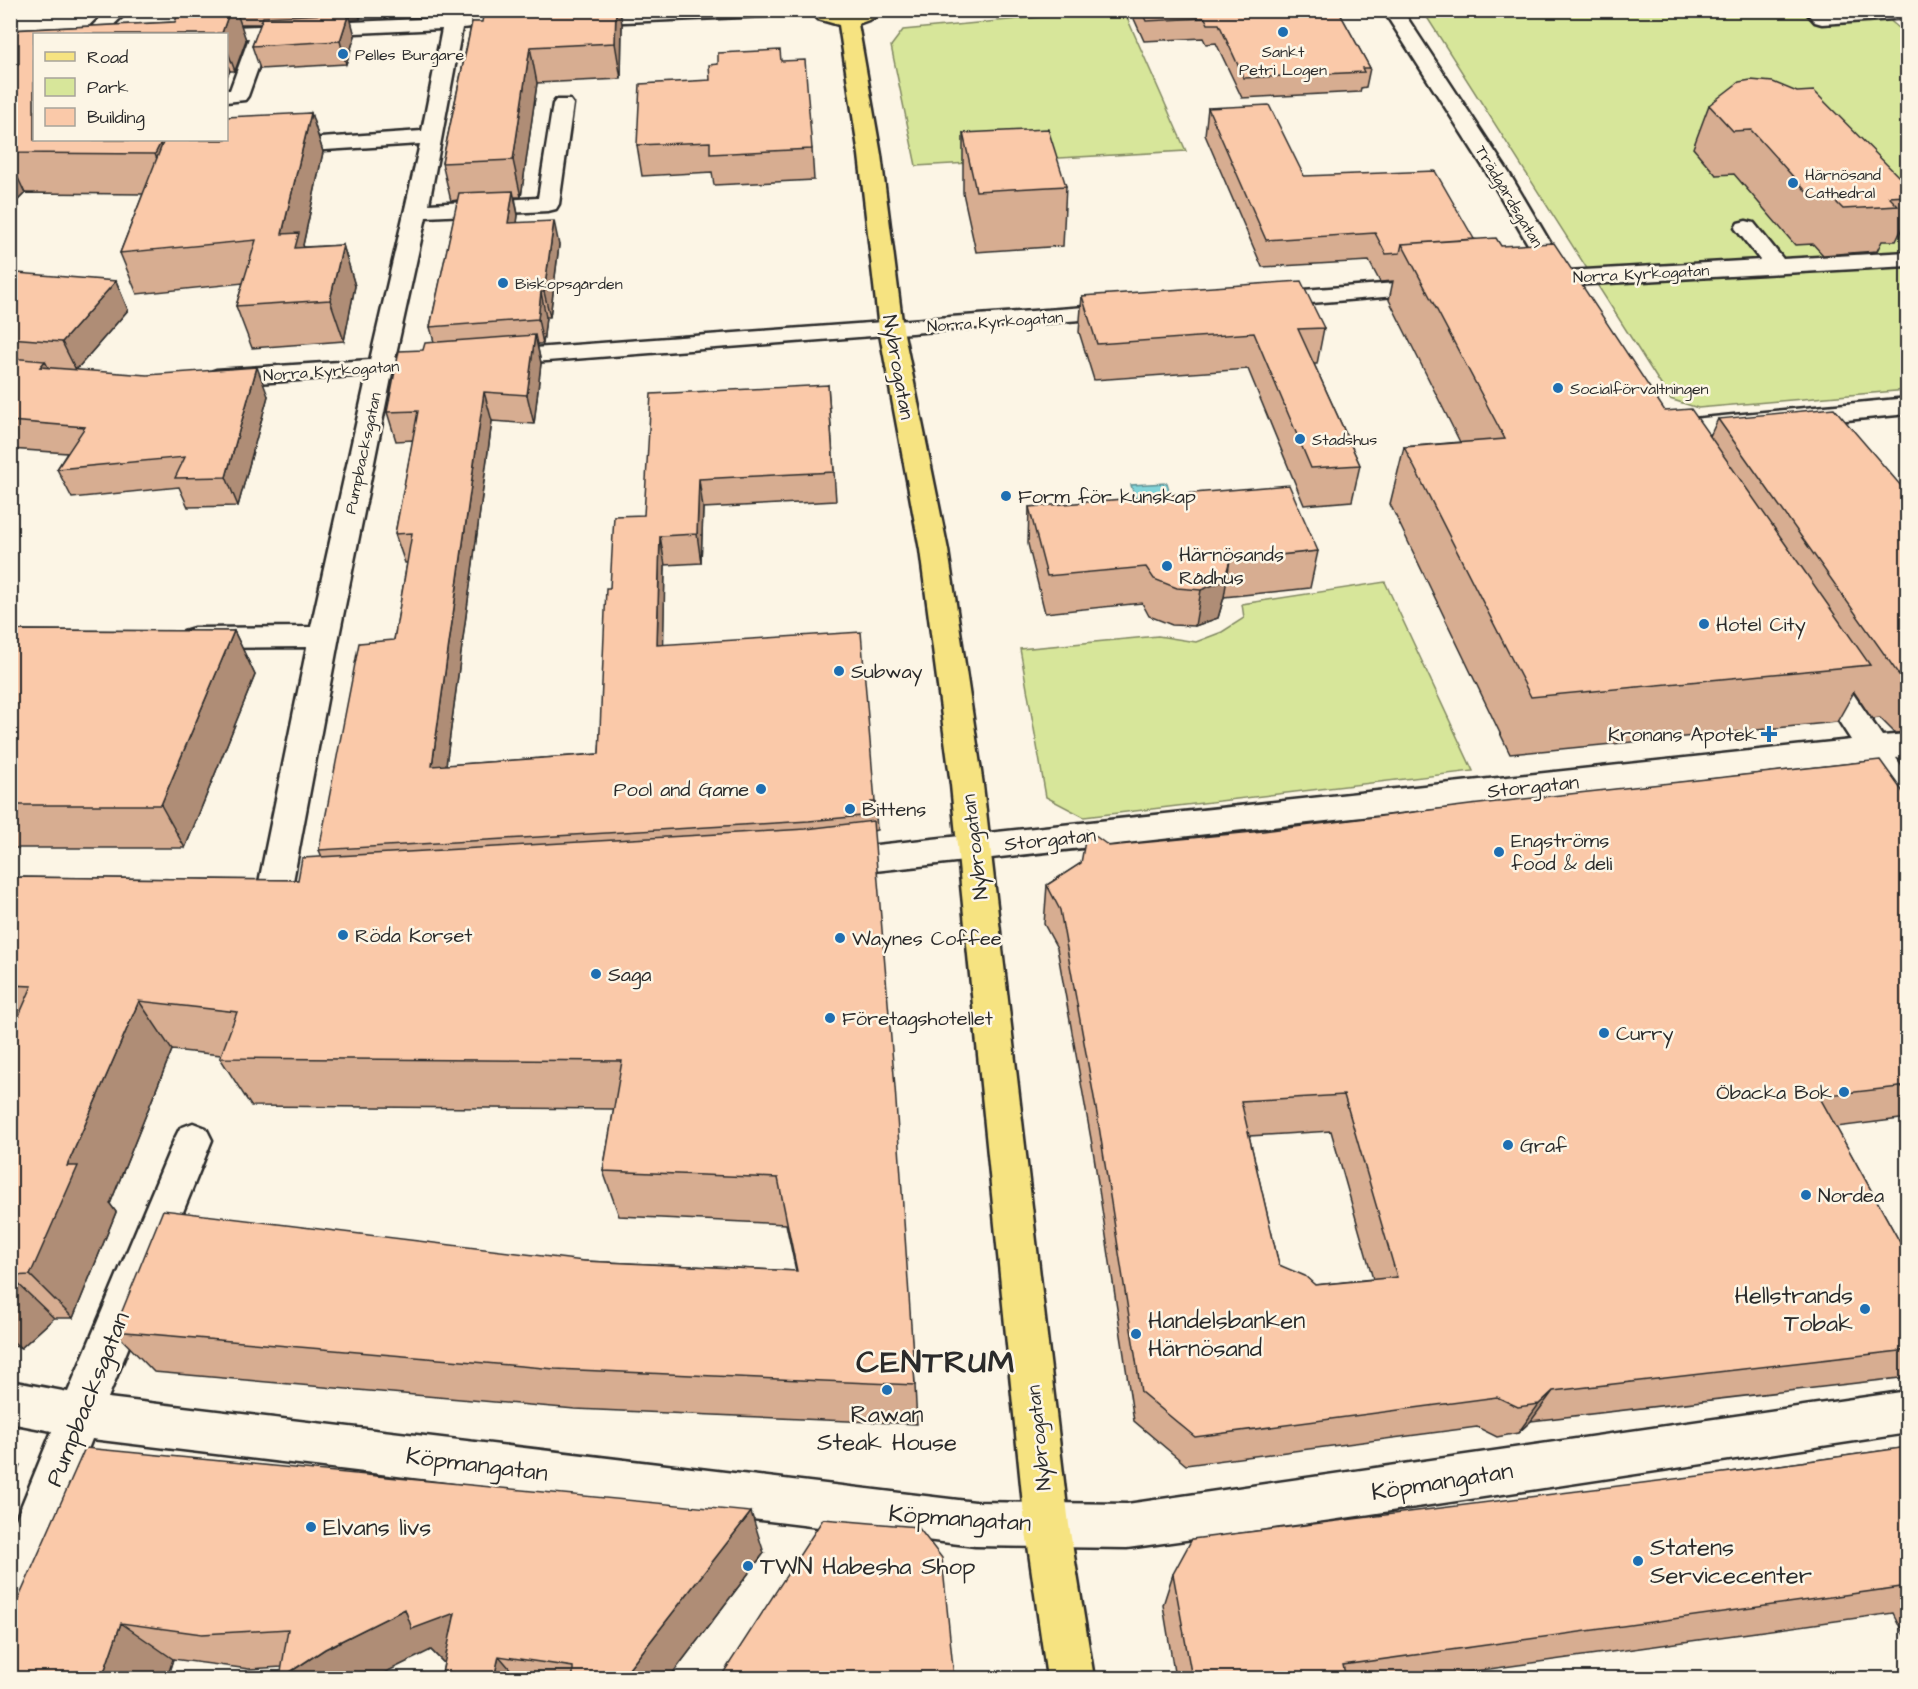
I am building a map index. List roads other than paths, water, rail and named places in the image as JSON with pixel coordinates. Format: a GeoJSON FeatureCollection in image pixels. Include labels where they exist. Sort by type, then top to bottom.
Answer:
{"type":"FeatureCollection","features":[{"type":"Feature","properties":{"kind":"main road"},"geometry":{"type":"LineString","coordinates":[[820,10],[832,18],[848,20],[865,17],[873,10]]}},
{"type":"Feature","properties":{"kind":"main road","name":"Nybrogatan"},"geometry":{"type":"LineString","coordinates":[[848,20],[870,155],[891,329],[934,550],[975,847],[1047,1525],[1071,1678]]}},
{"type":"Feature","properties":{"kind":"street"},"geometry":{"type":"LineString","coordinates":[[94,33],[120,10]]}},
{"type":"Feature","properties":{"kind":"street"},"geometry":{"type":"LineString","coordinates":[[558,19],[767,10]]}},
{"type":"Feature","properties":{"kind":"street","name":"Trädgårdsgatan"},"geometry":{"type":"LineString","coordinates":[[1392,10],[1498,173],[1559,278],[1578,306]]}},
{"type":"Feature","properties":{"kind":"street"},"geometry":{"type":"LineString","coordinates":[[1814,10],[1822,18],[1908,12]]}},
{"type":"Feature","properties":{"kind":"street"},"geometry":{"type":"LineString","coordinates":[[228,33],[455,17],[488,22]]}},
{"type":"Feature","properties":{"kind":"street","name":"Pumpbacksgatan"},"geometry":{"type":"LineString","coordinates":[[273,897],[380,366],[455,17]]}},
{"type":"Feature","properties":{"kind":"street"},"geometry":{"type":"LineString","coordinates":[[228,96],[238,96],[261,32]]}},
{"type":"Feature","properties":{"kind":"street"},"geometry":{"type":"LineString","coordinates":[[415,211],[548,204],[563,104]]}},
{"type":"Feature","properties":{"kind":"street"},"geometry":{"type":"LineString","coordinates":[[263,147],[431,137]]}},
{"type":"Feature","properties":{"kind":"street"},"geometry":{"type":"LineString","coordinates":[[1746,228],[1777,266]]}},
{"type":"Feature","properties":{"kind":"street","name":"Norra Kyrkogatan"},"geometry":{"type":"LineString","coordinates":[[1509,282],[1908,258]]}},
{"type":"Feature","properties":{"kind":"street"},"geometry":{"type":"LineString","coordinates":[[1244,302],[1462,285]]}},
{"type":"Feature","properties":{"kind":"street","name":"Norra Kyrkogatan"},"geometry":{"type":"LineString","coordinates":[[188,378],[468,360],[1149,309]]}},
{"type":"Feature","properties":{"kind":"street"},"geometry":{"type":"LineString","coordinates":[[1680,457],[1655,420],[1908,406]]}},
{"type":"Feature","properties":{"kind":"street"},"geometry":{"type":"LineString","coordinates":[[164,638],[324,637]]}},
{"type":"Feature","properties":{"kind":"street"},"geometry":{"type":"LineString","coordinates":[[1808,651],[1908,801]]}},
{"type":"Feature","properties":{"kind":"street","name":"Storgatan"},"geometry":{"type":"LineString","coordinates":[[801,866],[1908,745]]}},
{"type":"Feature","properties":{"kind":"street"},"geometry":{"type":"LineString","coordinates":[[237,896],[308,895]]}},
{"type":"Feature","properties":{"kind":"street","name":"Pumpbacksgatan"},"geometry":{"type":"LineString","coordinates":[[10,1592],[193,1140]]}},
{"type":"Feature","properties":{"kind":"street","name":"Köpmangatan"},"geometry":{"type":"LineString","coordinates":[[10,1402],[80,1416],[975,1524],[1127,1526],[1908,1412]]}},
{"type":"Feature","properties":{"kind":"water"},"geometry":{"type":"Polygon","coordinates":[[[1167,483],[1174,507],[1138,509],[1131,485],[1167,483]]]}},
{"type":"Feature","properties":{"kind":"place","name":"Sankt Petri Logen"},"geometry":{"type":"Point","coordinates":[1283,32]}},
{"type":"Feature","properties":{"kind":"place","name":"Pelles Burgare"},"geometry":{"type":"Point","coordinates":[343,54]}},
{"type":"Feature","properties":{"kind":"place","name":"Härnösand Cathedral"},"geometry":{"type":"Point","coordinates":[1793,183]}},
{"type":"Feature","properties":{"kind":"place","name":"Biskopsgården"},"geometry":{"type":"Point","coordinates":[503,283]}},
{"type":"Feature","properties":{"kind":"place","name":"Socialförvaltningen"},"geometry":{"type":"Point","coordinates":[1558,388]}},
{"type":"Feature","properties":{"kind":"place","name":"Stadshus"},"geometry":{"type":"Point","coordinates":[1300,439]}},
{"type":"Feature","properties":{"kind":"place","name":"Form för kunskap"},"geometry":{"type":"Point","coordinates":[1006,496]}},
{"type":"Feature","properties":{"kind":"place","name":"Härnösands Rådhus"},"geometry":{"type":"Point","coordinates":[1167,566]}},
{"type":"Feature","properties":{"kind":"place","name":"Hotel City"},"geometry":{"type":"Point","coordinates":[1704,624]}},
{"type":"Feature","properties":{"kind":"place","name":"Subway"},"geometry":{"type":"Point","coordinates":[839,671]}},
{"type":"Feature","properties":{"kind":"place","name":"Kronans Apotek"},"geometry":{"type":"Point","coordinates":[1769,734]}},
{"type":"Feature","properties":{"kind":"place","name":"Pool and Game"},"geometry":{"type":"Point","coordinates":[761,789]}},
{"type":"Feature","properties":{"kind":"place","name":"Bittens"},"geometry":{"type":"Point","coordinates":[850,809]}},
{"type":"Feature","properties":{"kind":"place","name":"Engströms food & deli"},"geometry":{"type":"Point","coordinates":[1499,852]}},
{"type":"Feature","properties":{"kind":"place","name":"Röda Korset"},"geometry":{"type":"Point","coordinates":[343,935]}},
{"type":"Feature","properties":{"kind":"place","name":"Waynes Coffee"},"geometry":{"type":"Point","coordinates":[840,938]}},
{"type":"Feature","properties":{"kind":"place","name":"Saga"},"geometry":{"type":"Point","coordinates":[596,974]}},
{"type":"Feature","properties":{"kind":"place","name":"Företagshotellet"},"geometry":{"type":"Point","coordinates":[830,1018]}},
{"type":"Feature","properties":{"kind":"place","name":"Curry"},"geometry":{"type":"Point","coordinates":[1604,1033]}},
{"type":"Feature","properties":{"kind":"place","name":"Öbacka Bok"},"geometry":{"type":"Point","coordinates":[1844,1092]}},
{"type":"Feature","properties":{"kind":"place","name":"Graf"},"geometry":{"type":"Point","coordinates":[1508,1145]}},
{"type":"Feature","properties":{"kind":"place","name":"Nordea"},"geometry":{"type":"Point","coordinates":[1806,1195]}},
{"type":"Feature","properties":{"kind":"place","name":"Hellstrands Tobak"},"geometry":{"type":"Point","coordinates":[1865,1309]}},
{"type":"Feature","properties":{"kind":"place","name":"Handelsbanken Härnösand"},"geometry":{"type":"Point","coordinates":[1136,1334]}},
{"type":"Feature","properties":{"kind":"place","name":"Rawan Steak House"},"geometry":{"type":"Point","coordinates":[887,1390]}},
{"type":"Feature","properties":{"kind":"place","name":"Elvans livs"},"geometry":{"type":"Point","coordinates":[311,1527]}},
{"type":"Feature","properties":{"kind":"place","name":"Statens Servicecenter"},"geometry":{"type":"Point","coordinates":[1638,1561]}},
{"type":"Feature","properties":{"kind":"place","name":"TWN Habesha Shop"},"geometry":{"type":"Point","coordinates":[748,1566]}},
{"type":"Feature","properties":{"kind":"district","name":"CENTRUM"},"geometry":{"type":"Point","coordinates":[936,1361]}}]}
